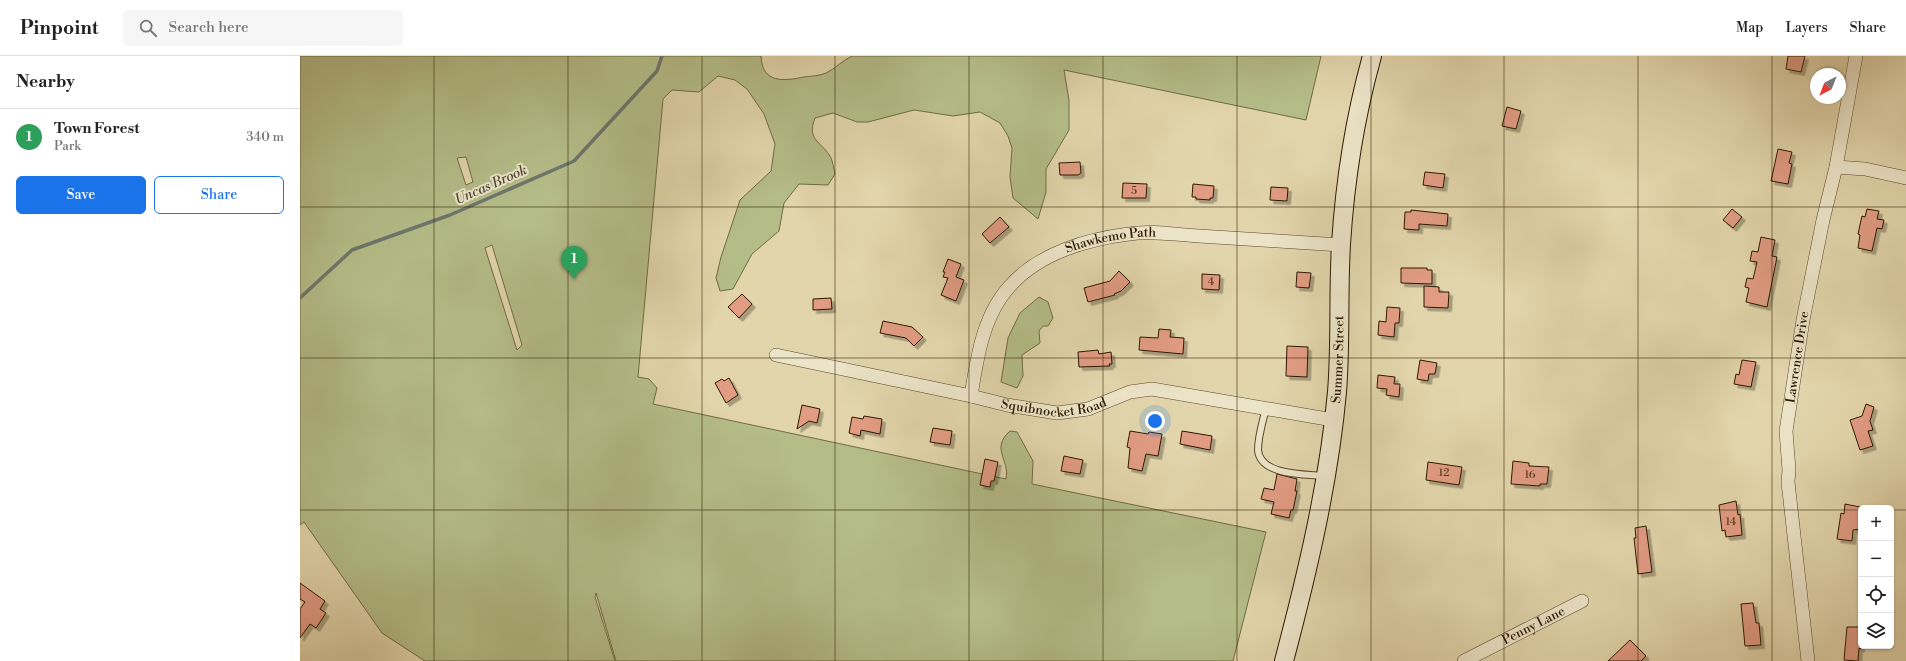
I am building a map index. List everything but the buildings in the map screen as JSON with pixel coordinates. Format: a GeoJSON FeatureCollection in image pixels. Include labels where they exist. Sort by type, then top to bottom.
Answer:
{"type":"FeatureCollection","features":[{"type":"Feature","properties":{"kind":"main road","name":"Summer Street"},"geometry":{"type":"LineString","coordinates":[[1284,661],[1300,600],[1324,476],[1333,420],[1337,392],[1340,330],[1341,245],[1353,134],[1372,56]]}},
{"type":"Feature","properties":{"kind":"street","name":"Lawrence Drive"},"geometry":{"type":"LineString","coordinates":[[1808,661],[1788,482],[1789,470],[1786,430],[1803,320],[1823,220],[1836,167],[1856,56]]}},
{"type":"Feature","properties":{"kind":"street"},"geometry":{"type":"LineString","coordinates":[[1836,167],[1865,169],[1906,178]]}},
{"type":"Feature","properties":{"kind":"street","name":"Shawkemo Path"},"geometry":{"type":"LineString","coordinates":[[971,396],[977,359],[984,334],[994,309],[1009,286],[1027,270],[1050,255],[1093,241],[1131,233],[1341,245]]}},
{"type":"Feature","properties":{"kind":"street","name":"Squibnocket Road"},"geometry":{"type":"LineString","coordinates":[[776,355],[1007,405],[1057,413],[1088,409],[1130,392],[1152,389],[1333,420]]}},
{"type":"Feature","properties":{"kind":"street","name":"Penny Lane"},"geometry":{"type":"LineString","coordinates":[[1464,661],[1582,602]]}},
{"type":"Feature","properties":{"kind":"lane"},"geometry":{"type":"LineString","coordinates":[[1266,408],[1258,451],[1265,465],[1276,470],[1324,476]]}},
{"type":"Feature","properties":{"kind":"green space"},"geometry":{"type":"Polygon","coordinates":[[[300,56],[761,56],[762,65],[765,72],[775,78],[789,79],[824,74],[852,56],[1321,56],[1306,120],[1064,70],[1069,100],[1069,130],[1046,169],[1046,192],[1038,219],[1013,198],[1010,177],[1012,148],[1008,136],[1000,123],[980,112],[953,116],[914,110],[868,122],[857,122],[833,113],[815,118],[812,132],[816,140],[831,158],[835,174],[828,185],[799,184],[784,203],[779,231],[752,254],[733,289],[720,291],[716,278],[721,257],[740,200],[771,171],[775,144],[764,114],[747,89],[735,80],[718,76],[699,92],[672,90],[663,99],[638,377],[649,379],[657,388],[653,404],[1006,479],[1006,466],[1001,449],[1002,443],[1004,437],[1010,431],[1017,432],[1033,461],[1032,484],[1266,532],[1233,661],[616,661],[596,593],[595,597],[615,661],[425,661],[382,633],[304,522],[300,525],[300,56]],[[466,157],[457,158],[466,185],[473,182],[466,157]],[[492,245],[485,248],[517,350],[522,345],[492,245]]]}},
{"type":"Feature","properties":{"kind":"green space"},"geometry":{"type":"Polygon","coordinates":[[[1039,297],[1048,302],[1053,318],[1048,326],[1043,326],[1039,331],[1040,343],[1022,355],[1023,376],[1017,388],[1001,382],[1008,338],[1020,313],[1039,297]]]}},
{"type":"Feature","properties":{"kind":"waterway","name":"Uncas Brook"},"geometry":{"type":"LineString","coordinates":[[300,298],[352,250],[450,215],[574,161],[657,71],[662,56]]}},
{"type":"Feature","properties":{"kind":"place","name":"Town Forest"},"geometry":{"type":"Point","coordinates":[574,279]}}]}
